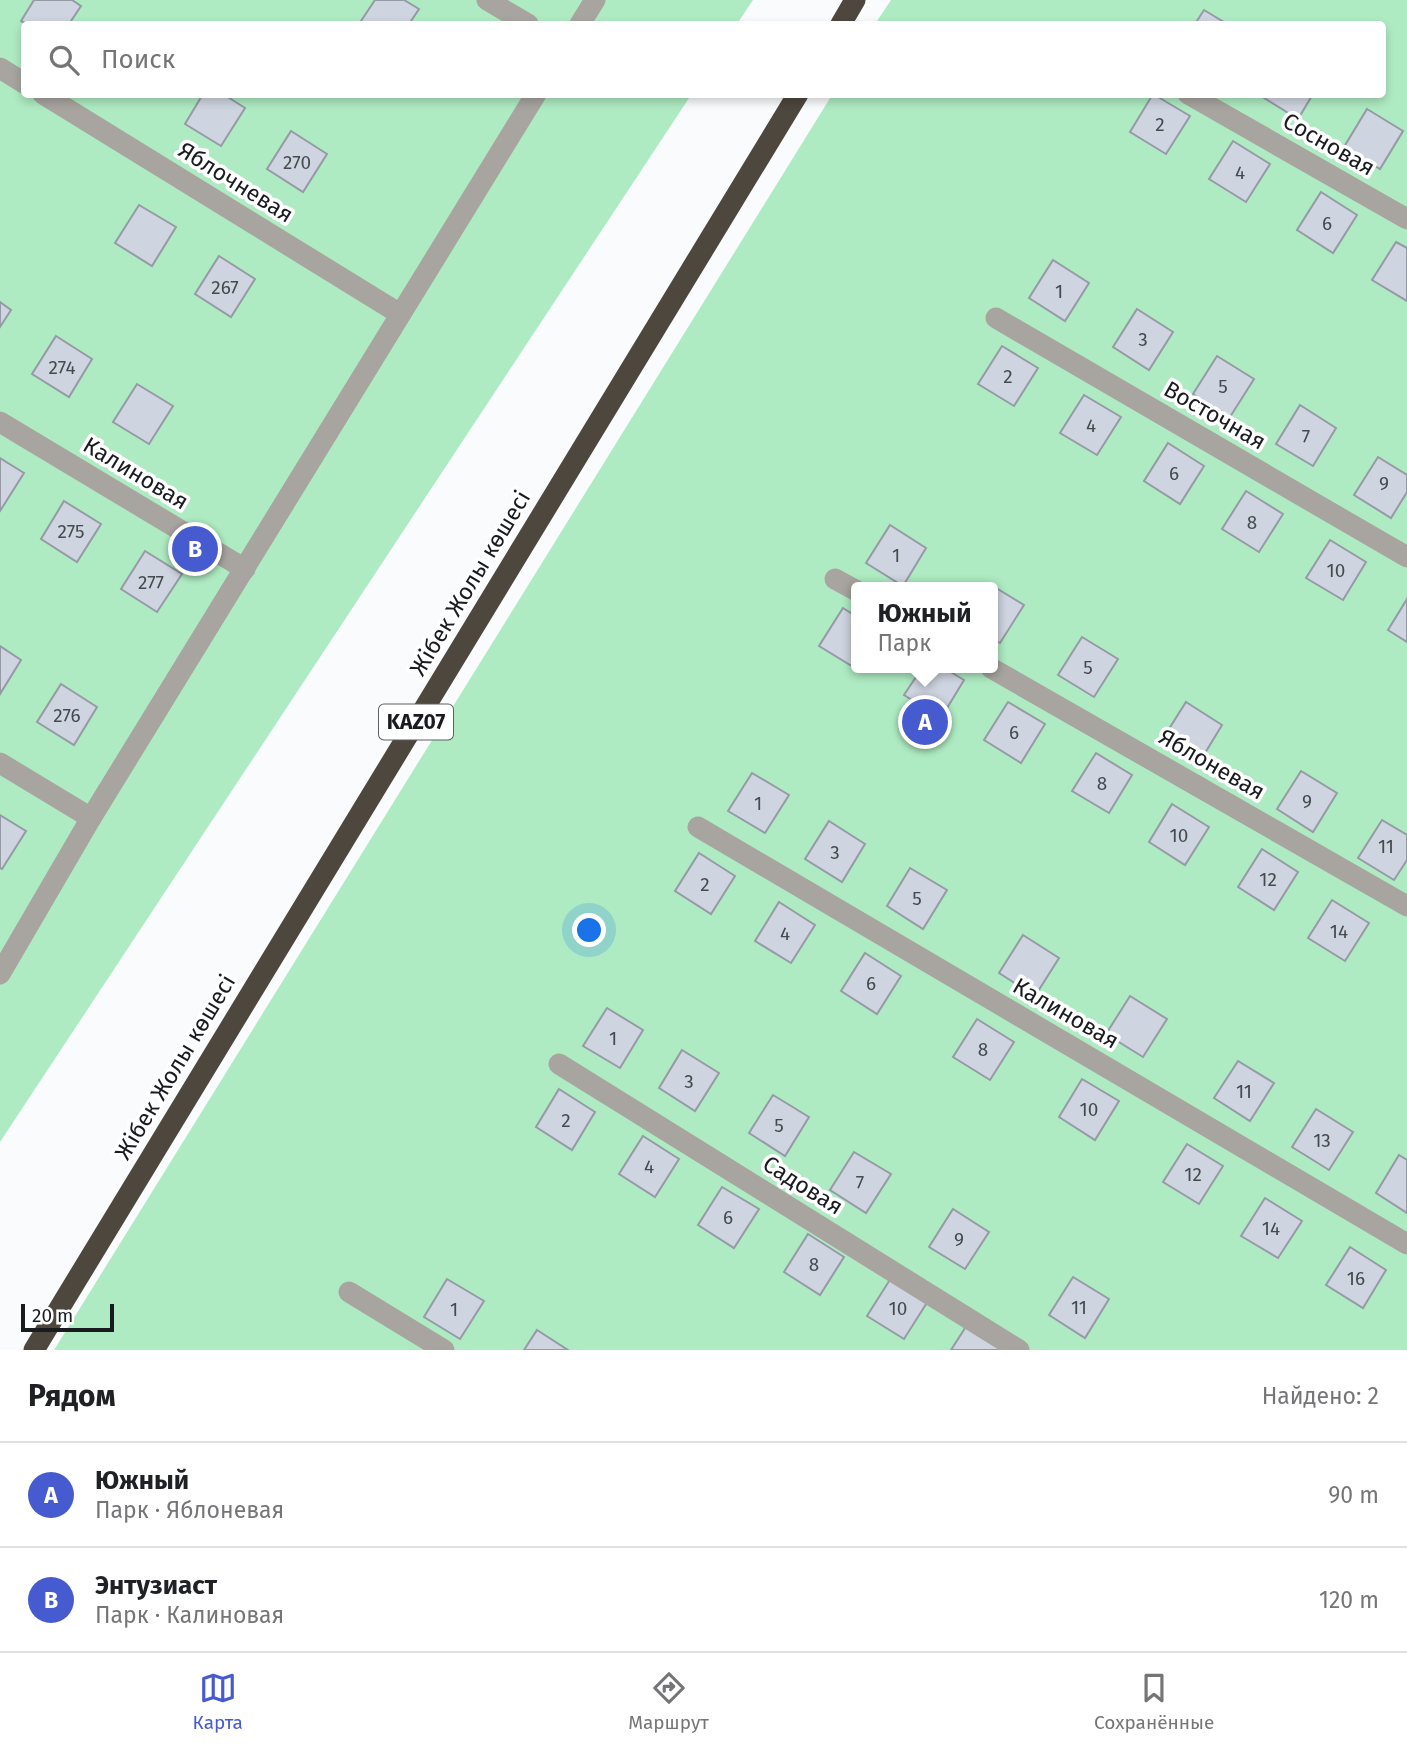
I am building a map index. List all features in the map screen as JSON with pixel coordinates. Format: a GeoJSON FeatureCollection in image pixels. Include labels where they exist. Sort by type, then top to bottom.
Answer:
{"type":"FeatureCollection","features":[{"type":"Feature","properties":{"kind":"highway"},"geometry":{"type":"LineString","coordinates":[[843,21],[855,0]]}},
{"type":"Feature","properties":{"kind":"highway","name":"Жібек Жолы көшесі"},"geometry":{"type":"LineString","coordinates":[[34,1350],[796,98]]}},
{"type":"Feature","properties":{"kind":"street"},"geometry":{"type":"LineString","coordinates":[[487,0],[523,21]]}},
{"type":"Feature","properties":{"kind":"street"},"geometry":{"type":"LineString","coordinates":[[582,21],[595,0]]}},
{"type":"Feature","properties":{"kind":"street"},"geometry":{"type":"LineString","coordinates":[[0,68],[21,81]]}},
{"type":"Feature","properties":{"kind":"street","name":"Яблочневая"},"geometry":{"type":"LineString","coordinates":[[49,98],[400,314]]}},
{"type":"Feature","properties":{"kind":"street"},"geometry":{"type":"LineString","coordinates":[[0,974],[91,818],[534,98]]}},
{"type":"Feature","properties":{"kind":"street","name":"Сосновая"},"geometry":{"type":"LineString","coordinates":[[1195,98],[1407,219]]}},
{"type":"Feature","properties":{"kind":"street","name":"Восточная"},"geometry":{"type":"LineString","coordinates":[[996,318],[1407,557]]}},
{"type":"Feature","properties":{"kind":"street","name":"Калиновая"},"geometry":{"type":"LineString","coordinates":[[0,422],[245,569]]}},
{"type":"Feature","properties":{"kind":"street"},"geometry":{"type":"LineString","coordinates":[[835,579],[851,588]]}},
{"type":"Feature","properties":{"kind":"street","name":"Яблоневая"},"geometry":{"type":"LineString","coordinates":[[998,672],[1407,906]]}},
{"type":"Feature","properties":{"kind":"street"},"geometry":{"type":"LineString","coordinates":[[0,763],[91,818]]}},
{"type":"Feature","properties":{"kind":"street","name":"Калиновая"},"geometry":{"type":"LineString","coordinates":[[698,827],[1407,1244]]}},
{"type":"Feature","properties":{"kind":"street","name":"Садовая"},"geometry":{"type":"LineString","coordinates":[[559,1064],[1019,1350]]}},
{"type":"Feature","properties":{"kind":"street"},"geometry":{"type":"LineString","coordinates":[[349,1292],[444,1350]]}},
{"type":"Feature","properties":{"kind":"green space"},"geometry":{"type":"Polygon","coordinates":[[[0,0],[753,0],[739,21],[21,21],[21,98],[689,98],[0,1142],[0,0]]]}},
{"type":"Feature","properties":{"kind":"green space"},"geometry":{"type":"Polygon","coordinates":[[[891,0],[1407,0],[1407,1350],[54,1350],[830,98],[1386,98],[1386,21],[877,21],[891,0]]]}},
{"type":"Feature","properties":{"kind":"building"},"geometry":{"type":"Polygon","coordinates":[[[34,0],[72,0],[81,6],[71,21],[21,21],[34,0]]]}},
{"type":"Feature","properties":{"kind":"building"},"geometry":{"type":"Polygon","coordinates":[[[375,0],[404,0],[419,9],[411,21],[361,21],[375,0]]]}},
{"type":"Feature","properties":{"kind":"building"},"geometry":{"type":"Polygon","coordinates":[[[1204,10],[1222,21],[1197,21],[1204,10]]]}},
{"type":"Feature","properties":{"kind":"building"},"geometry":{"type":"Polygon","coordinates":[[[201,98],[229,98],[245,108],[221,146],[185,124],[201,98]]]}},
{"type":"Feature","properties":{"kind":"building"},"geometry":{"type":"Polygon","coordinates":[[[1151,98],[1160,98],[1190,116],[1166,154],[1130,132],[1151,98]]]}},
{"type":"Feature","properties":{"kind":"building"},"geometry":{"type":"Polygon","coordinates":[[[1264,98],[1311,98],[1298,119],[1264,98]]]}},
{"type":"Feature","properties":{"kind":"building"},"geometry":{"type":"Polygon","coordinates":[[[1367,109],[1403,131],[1380,169],[1344,147],[1367,109]]]}},
{"type":"Feature","properties":{"kind":"building"},"geometry":{"type":"Polygon","coordinates":[[[291,131],[327,154],[303,192],[267,169],[291,131]]]}},
{"type":"Feature","properties":{"kind":"building"},"geometry":{"type":"Polygon","coordinates":[[[1233,141],[1270,164],[1246,202],[1209,179],[1233,141]]]}},
{"type":"Feature","properties":{"kind":"building"},"geometry":{"type":"Polygon","coordinates":[[[1321,192],[1357,215],[1333,253],[1297,230],[1321,192]]]}},
{"type":"Feature","properties":{"kind":"building"},"geometry":{"type":"Polygon","coordinates":[[[139,205],[176,227],[152,266],[115,243],[139,205]]]}},
{"type":"Feature","properties":{"kind":"building"},"geometry":{"type":"Polygon","coordinates":[[[1396,242],[1407,248],[1407,301],[1372,280],[1396,242]]]}},
{"type":"Feature","properties":{"kind":"building"},"geometry":{"type":"Polygon","coordinates":[[[219,256],[255,279],[231,317],[195,294],[219,256]]]}},
{"type":"Feature","properties":{"kind":"building"},"geometry":{"type":"Polygon","coordinates":[[[1053,260],[1089,283],[1065,321],[1029,298],[1053,260]]]}},
{"type":"Feature","properties":{"kind":"building"},"geometry":{"type":"Polygon","coordinates":[[[0,302],[11,310],[0,327],[0,302]]]}},
{"type":"Feature","properties":{"kind":"building"},"geometry":{"type":"Polygon","coordinates":[[[1137,309],[1173,332],[1149,370],[1113,347],[1137,309]]]}},
{"type":"Feature","properties":{"kind":"building"},"geometry":{"type":"Polygon","coordinates":[[[56,336],[92,359],[69,397],[32,374],[56,336]]]}},
{"type":"Feature","properties":{"kind":"building"},"geometry":{"type":"Polygon","coordinates":[[[1002,346],[1038,368],[1014,406],[978,384],[1002,346]]]}},
{"type":"Feature","properties":{"kind":"building"},"geometry":{"type":"Polygon","coordinates":[[[1217,356],[1254,379],[1230,417],[1193,394],[1217,356]]]}},
{"type":"Feature","properties":{"kind":"building"},"geometry":{"type":"Polygon","coordinates":[[[137,384],[173,406],[149,444],[113,422],[137,384]]]}},
{"type":"Feature","properties":{"kind":"building"},"geometry":{"type":"Polygon","coordinates":[[[1084,395],[1121,417],[1097,455],[1060,433],[1084,395]]]}},
{"type":"Feature","properties":{"kind":"building"},"geometry":{"type":"Polygon","coordinates":[[[1300,405],[1336,428],[1313,466],[1276,444],[1300,405]]]}},
{"type":"Feature","properties":{"kind":"building"},"geometry":{"type":"Polygon","coordinates":[[[1168,443],[1204,466],[1180,504],[1144,481],[1168,443]]]}},
{"type":"Feature","properties":{"kind":"building"},"geometry":{"type":"Polygon","coordinates":[[[1378,457],[1407,475],[1407,492],[1391,518],[1354,495],[1378,457]]]}},
{"type":"Feature","properties":{"kind":"building"},"geometry":{"type":"Polygon","coordinates":[[[0,458],[24,473],[0,511],[0,458]]]}},
{"type":"Feature","properties":{"kind":"building"},"geometry":{"type":"Polygon","coordinates":[[[1246,491],[1283,514],[1259,552],[1222,529],[1246,491]]]}},
{"type":"Feature","properties":{"kind":"building"},"geometry":{"type":"Polygon","coordinates":[[[64,501],[101,524],[77,562],[41,539],[64,501]]]}},
{"type":"Feature","properties":{"kind":"building"},"geometry":{"type":"Polygon","coordinates":[[[890,525],[926,548],[905,582],[897,582],[866,563],[890,525]]]}},
{"type":"Feature","properties":{"kind":"building"},"geometry":{"type":"Polygon","coordinates":[[[1330,540],[1366,562],[1343,600],[1306,578],[1330,540]]]}},
{"type":"Feature","properties":{"kind":"building"},"geometry":{"type":"Polygon","coordinates":[[[145,551],[182,574],[157,612],[121,589],[145,551]]]}},
{"type":"Feature","properties":{"kind":"building"},"geometry":{"type":"Polygon","coordinates":[[[998,589],[1024,605],[1000,643],[998,642],[998,589]]]}},
{"type":"Feature","properties":{"kind":"building"},"geometry":{"type":"Polygon","coordinates":[[[1407,599],[1407,642],[1388,630],[1407,599]]]}},
{"type":"Feature","properties":{"kind":"building"},"geometry":{"type":"Polygon","coordinates":[[[843,608],[851,613],[851,666],[819,646],[843,608]]]}},
{"type":"Feature","properties":{"kind":"building"},"geometry":{"type":"Polygon","coordinates":[[[1082,637],[1118,659],[1094,697],[1058,675],[1082,637]]]}},
{"type":"Feature","properties":{"kind":"building"},"geometry":{"type":"Polygon","coordinates":[[[0,646],[21,660],[0,694],[0,646]]]}},
{"type":"Feature","properties":{"kind":"building"},"geometry":{"type":"Polygon","coordinates":[[[919,673],[952,673],[964,680],[941,718],[904,695],[919,673]]]}},
{"type":"Feature","properties":{"kind":"building"},"geometry":{"type":"Polygon","coordinates":[[[61,684],[97,707],[74,745],[37,722],[61,684]]]}},
{"type":"Feature","properties":{"kind":"building"},"geometry":{"type":"Polygon","coordinates":[[[1008,702],[1045,724],[1021,763],[984,740],[1008,702]]]}},
{"type":"Feature","properties":{"kind":"building"},"geometry":{"type":"Polygon","coordinates":[[[1186,702],[1222,725],[1199,763],[1162,740],[1186,702]]]}},
{"type":"Feature","properties":{"kind":"building"},"geometry":{"type":"Polygon","coordinates":[[[1096,753],[1132,775],[1109,813],[1072,791],[1096,753]]]}},
{"type":"Feature","properties":{"kind":"building"},"geometry":{"type":"Polygon","coordinates":[[[1301,771],[1337,793],[1313,832],[1277,809],[1301,771]]]}},
{"type":"Feature","properties":{"kind":"building"},"geometry":{"type":"Polygon","coordinates":[[[752,773],[789,795],[765,833],[728,811],[752,773]]]}},
{"type":"Feature","properties":{"kind":"building"},"geometry":{"type":"Polygon","coordinates":[[[1172,804],[1209,827],[1185,865],[1149,842],[1172,804]]]}},
{"type":"Feature","properties":{"kind":"building"},"geometry":{"type":"Polygon","coordinates":[[[0,815],[26,831],[2,869],[0,868],[0,815]]]}},
{"type":"Feature","properties":{"kind":"building"},"geometry":{"type":"Polygon","coordinates":[[[1382,820],[1407,835],[1407,860],[1394,880],[1358,858],[1382,820]]]}},
{"type":"Feature","properties":{"kind":"building"},"geometry":{"type":"Polygon","coordinates":[[[829,821],[865,844],[842,882],[805,859],[829,821]]]}},
{"type":"Feature","properties":{"kind":"building"},"geometry":{"type":"Polygon","coordinates":[[[1262,849],[1298,872],[1274,910],[1238,887],[1262,849]]]}},
{"type":"Feature","properties":{"kind":"building"},"geometry":{"type":"Polygon","coordinates":[[[699,853],[735,876],[711,914],[675,891],[699,853]]]}},
{"type":"Feature","properties":{"kind":"building"},"geometry":{"type":"Polygon","coordinates":[[[910,868],[947,890],[923,929],[887,906],[910,868]]]}},
{"type":"Feature","properties":{"kind":"building"},"geometry":{"type":"Polygon","coordinates":[[[1332,900],[1369,923],[1345,961],[1308,938],[1332,900]]]}},
{"type":"Feature","properties":{"kind":"building"},"geometry":{"type":"Polygon","coordinates":[[[779,902],[815,925],[791,963],[755,941],[779,902]]]}},
{"type":"Feature","properties":{"kind":"building"},"geometry":{"type":"Polygon","coordinates":[[[1023,935],[1059,958],[1035,996],[999,973],[1023,935]]]}},
{"type":"Feature","properties":{"kind":"building"},"geometry":{"type":"Polygon","coordinates":[[[865,953],[901,976],[877,1014],[841,991],[865,953]]]}},
{"type":"Feature","properties":{"kind":"building"},"geometry":{"type":"Polygon","coordinates":[[[1130,996],[1167,1019],[1143,1057],[1106,1034],[1130,996]]]}},
{"type":"Feature","properties":{"kind":"building"},"geometry":{"type":"Polygon","coordinates":[[[607,1008],[643,1030],[620,1068],[583,1046],[607,1008]]]}},
{"type":"Feature","properties":{"kind":"building"},"geometry":{"type":"Polygon","coordinates":[[[977,1019],[1014,1042],[990,1080],[953,1057],[977,1019]]]}},
{"type":"Feature","properties":{"kind":"building"},"geometry":{"type":"Polygon","coordinates":[[[682,1050],[719,1073],[695,1111],[659,1088],[682,1050]]]}},
{"type":"Feature","properties":{"kind":"building"},"geometry":{"type":"Polygon","coordinates":[[[1238,1061],[1274,1083],[1250,1121],[1214,1098],[1238,1061]]]}},
{"type":"Feature","properties":{"kind":"building"},"geometry":{"type":"Polygon","coordinates":[[[1082,1079],[1119,1101],[1095,1140],[1059,1117],[1082,1079]]]}},
{"type":"Feature","properties":{"kind":"building"},"geometry":{"type":"Polygon","coordinates":[[[559,1089],[595,1112],[572,1150],[536,1127],[559,1089]]]}},
{"type":"Feature","properties":{"kind":"building"},"geometry":{"type":"Polygon","coordinates":[[[773,1095],[809,1117],[785,1156],[749,1133],[773,1095]]]}},
{"type":"Feature","properties":{"kind":"building"},"geometry":{"type":"Polygon","coordinates":[[[1316,1109],[1353,1132],[1329,1170],[1292,1147],[1316,1109]]]}},
{"type":"Feature","properties":{"kind":"building"},"geometry":{"type":"Polygon","coordinates":[[[643,1136],[679,1159],[655,1197],[619,1174],[643,1136]]]}},
{"type":"Feature","properties":{"kind":"building"},"geometry":{"type":"Polygon","coordinates":[[[1187,1144],[1223,1166],[1199,1204],[1163,1182],[1187,1144]]]}},
{"type":"Feature","properties":{"kind":"building"},"geometry":{"type":"Polygon","coordinates":[[[854,1152],[891,1174],[866,1213],[830,1190],[854,1152]]]}},
{"type":"Feature","properties":{"kind":"building"},"geometry":{"type":"Polygon","coordinates":[[[1399,1155],[1407,1160],[1407,1213],[1376,1193],[1399,1155]]]}},
{"type":"Feature","properties":{"kind":"building"},"geometry":{"type":"Polygon","coordinates":[[[722,1187],[759,1209],[734,1248],[698,1225],[722,1187]]]}},
{"type":"Feature","properties":{"kind":"building"},"geometry":{"type":"Polygon","coordinates":[[[1265,1198],[1302,1221],[1278,1258],[1241,1236],[1265,1198]]]}},
{"type":"Feature","properties":{"kind":"building"},"geometry":{"type":"Polygon","coordinates":[[[953,1209],[989,1232],[965,1269],[929,1247],[953,1209]]]}},
{"type":"Feature","properties":{"kind":"building"},"geometry":{"type":"Polygon","coordinates":[[[808,1234],[844,1257],[820,1295],[784,1272],[808,1234]]]}},
{"type":"Feature","properties":{"kind":"building"},"geometry":{"type":"Polygon","coordinates":[[[1350,1247],[1386,1270],[1363,1308],[1326,1285],[1350,1247]]]}},
{"type":"Feature","properties":{"kind":"building"},"geometry":{"type":"Polygon","coordinates":[[[1073,1277],[1109,1299],[1085,1338],[1049,1315],[1073,1277]]]}},
{"type":"Feature","properties":{"kind":"building"},"geometry":{"type":"Polygon","coordinates":[[[891,1278],[928,1301],[904,1339],[867,1316],[891,1278]]]}},
{"type":"Feature","properties":{"kind":"building"},"geometry":{"type":"Polygon","coordinates":[[[447,1279],[484,1301],[460,1339],[424,1317],[447,1279]]]}},
{"type":"Feature","properties":{"kind":"building"},"geometry":{"type":"Polygon","coordinates":[[[967,1325],[1002,1350],[951,1350],[967,1325]]]}},
{"type":"Feature","properties":{"kind":"building"},"geometry":{"type":"Polygon","coordinates":[[[537,1330],[568,1350],[524,1350],[537,1330]]]}},
{"type":"Feature","properties":{"kind":"place","name":"Энтузиаст"},"geometry":{"type":"Point","coordinates":[195,549]}},
{"type":"Feature","properties":{"kind":"place","name":"Южный"},"geometry":{"type":"Point","coordinates":[925,722]}}]}
